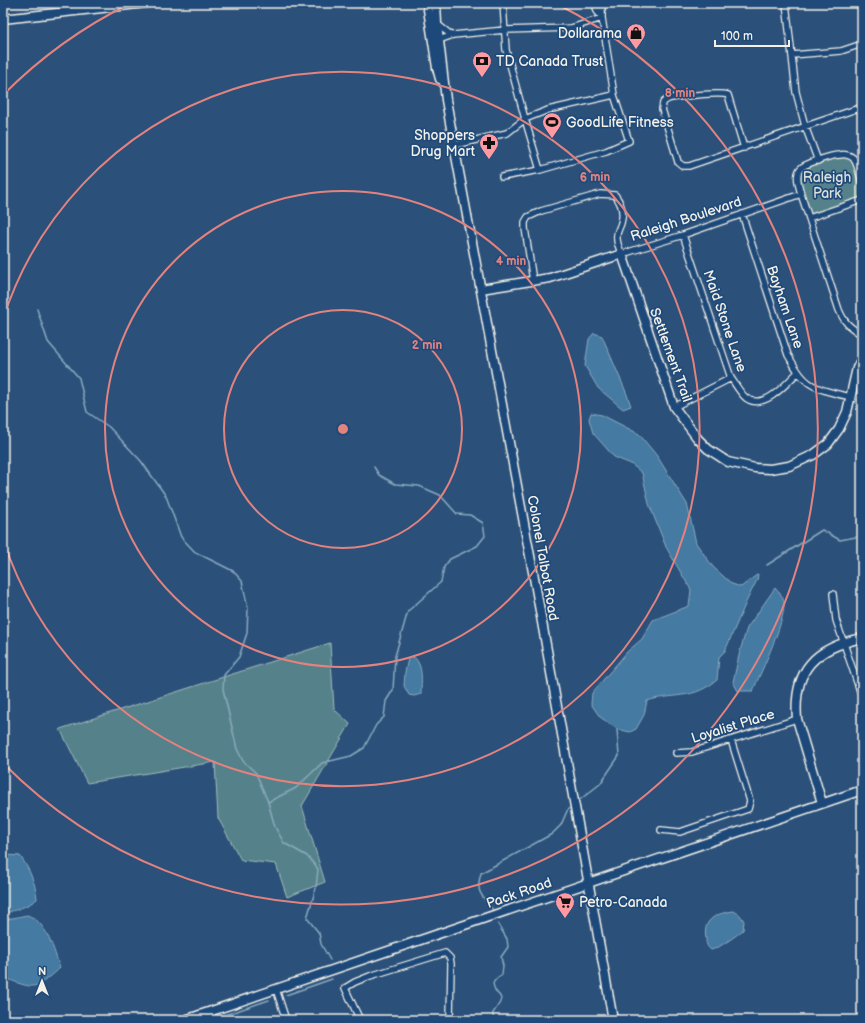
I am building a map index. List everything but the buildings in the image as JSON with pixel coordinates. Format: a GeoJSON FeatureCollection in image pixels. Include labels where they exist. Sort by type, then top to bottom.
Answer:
{"type":"FeatureCollection","features":[{"type":"Feature","properties":{"kind":"street"},"geometry":{"type":"LineString","coordinates":[[3,19],[147,3]]}},
{"type":"Feature","properties":{"kind":"street","name":"Colonel Talbot Road"},"geometry":{"type":"LineString","coordinates":[[427,3],[437,68],[446,100]]}},
{"type":"Feature","properties":{"kind":"street","name":"Colonel Talbot Road"},"geometry":{"type":"LineString","coordinates":[[436,3],[446,100],[613,1020]]}},
{"type":"Feature","properties":{"kind":"street"},"geometry":{"type":"LineString","coordinates":[[503,3],[506,50],[524,119],[540,170]]}},
{"type":"Feature","properties":{"kind":"street"},"geometry":{"type":"LineString","coordinates":[[595,3],[597,11],[602,17]]}},
{"type":"Feature","properties":{"kind":"street"},"geometry":{"type":"LineString","coordinates":[[502,177],[540,170],[606,151],[629,141],[614,95],[601,3]]}},
{"type":"Feature","properties":{"kind":"street"},"geometry":{"type":"LineString","coordinates":[[786,3],[796,92],[805,126],[818,161]]}},
{"type":"Feature","properties":{"kind":"street"},"geometry":{"type":"LineString","coordinates":[[439,40],[451,35],[505,30],[571,28],[602,17]]}},
{"type":"Feature","properties":{"kind":"street"},"geometry":{"type":"LineString","coordinates":[[437,24],[451,35]]}},
{"type":"Feature","properties":{"kind":"street"},"geometry":{"type":"LineString","coordinates":[[792,55],[841,51],[862,44]]}},
{"type":"Feature","properties":{"kind":"street"},"geometry":{"type":"LineString","coordinates":[[744,148],[728,95],[720,93],[678,97],[667,99],[663,103],[662,109],[678,162],[683,166],[689,166],[744,148],[862,107]]}},
{"type":"Feature","properties":{"kind":"street"},"geometry":{"type":"LineString","coordinates":[[454,144],[507,133],[524,119],[548,110],[614,95]]}},
{"type":"Feature","properties":{"kind":"street"},"geometry":{"type":"LineString","coordinates":[[862,182],[861,175],[854,159],[849,156],[839,155],[805,165],[800,168],[797,176],[801,194],[842,318],[848,326],[862,335]]}},
{"type":"Feature","properties":{"kind":"street"},"geometry":{"type":"LineString","coordinates":[[533,281],[525,222],[528,217],[541,211],[600,194],[615,195],[619,199],[622,209],[621,223],[617,233],[617,246],[622,254]]}},
{"type":"Feature","properties":{"kind":"street","name":"Raleigh Boulevard"},"geometry":{"type":"LineString","coordinates":[[481,289],[550,278],[683,235],[801,194]]}},
{"type":"Feature","properties":{"kind":"street"},"geometry":{"type":"LineString","coordinates":[[810,218],[862,200]]}},
{"type":"Feature","properties":{"kind":"street","name":"Bayham Lane"},"geometry":{"type":"LineString","coordinates":[[742,214],[788,355],[798,372],[809,383],[831,392],[851,397]]}},
{"type":"Feature","properties":{"kind":"street","name":"Maid Stone Lane"},"geometry":{"type":"LineString","coordinates":[[683,235],[731,378],[741,393],[748,399],[759,401],[766,399],[776,393],[798,372]]}},
{"type":"Feature","properties":{"kind":"street","name":"Settlement Trail"},"geometry":{"type":"LineString","coordinates":[[622,254],[674,406],[698,439],[708,449],[728,462],[756,468],[770,469],[789,466],[813,455],[828,444],[839,429],[847,412],[857,368],[862,358]]}},
{"type":"Feature","properties":{"kind":"street"},"geometry":{"type":"LineString","coordinates":[[674,406],[731,378]]}},
{"type":"Feature","properties":{"kind":"street"},"geometry":{"type":"LineString","coordinates":[[833,594],[836,620],[862,697]]}},
{"type":"Feature","properties":{"kind":"street"},"geometry":{"type":"LineString","coordinates":[[822,803],[797,719],[796,707],[800,684],[806,670],[821,653],[844,642],[862,638]]}},
{"type":"Feature","properties":{"kind":"street","name":"Loyalist Place"},"geometry":{"type":"LineString","coordinates":[[676,753],[692,752],[797,719]]}},
{"type":"Feature","properties":{"kind":"street"},"geometry":{"type":"LineString","coordinates":[[661,830],[680,832],[748,809],[750,801],[731,740]]}},
{"type":"Feature","properties":{"kind":"street","name":"Pack Road"},"geometry":{"type":"LineString","coordinates":[[185,1020],[862,790]]}},
{"type":"Feature","properties":{"kind":"street"},"geometry":{"type":"LineString","coordinates":[[360,1020],[345,988],[370,976],[445,953],[450,958],[452,964],[450,1020]]}},
{"type":"Feature","properties":{"kind":"street"},"geometry":{"type":"LineString","coordinates":[[276,989],[286,1020]]}},
{"type":"Feature","properties":{"kind":"street"},"geometry":{"type":"LineString","coordinates":[[211,1020],[213,1011]]}},
{"type":"Feature","properties":{"kind":"green space","name":"Raleigh Park"},"geometry":{"type":"Polygon","coordinates":[[[839,155],[854,159],[862,183],[862,200],[809,218],[801,194],[800,169],[839,155]]]}},
{"type":"Feature","properties":{"kind":"green space"},"geometry":{"type":"Polygon","coordinates":[[[330,643],[334,709],[350,724],[302,806],[325,882],[287,897],[276,864],[241,860],[218,818],[215,762],[87,783],[60,729],[330,643]]]}},
{"type":"Feature","properties":{"kind":"water"},"geometry":{"type":"Polygon","coordinates":[[[594,333],[602,336],[631,406],[623,409],[598,388],[585,366],[589,339],[594,333]]]}},
{"type":"Feature","properties":{"kind":"water"},"geometry":{"type":"Polygon","coordinates":[[[591,413],[602,415],[639,434],[657,456],[687,504],[696,543],[713,567],[732,584],[741,587],[758,574],[757,580],[725,651],[719,657],[717,680],[696,692],[647,701],[644,715],[636,729],[630,732],[617,729],[600,717],[591,704],[592,693],[627,652],[642,639],[653,620],[689,606],[691,590],[666,547],[649,504],[642,473],[631,464],[614,457],[593,433],[589,419],[591,413]]]}},
{"type":"Feature","properties":{"kind":"water"},"geometry":{"type":"Polygon","coordinates":[[[775,588],[783,598],[784,606],[778,630],[753,691],[738,691],[733,682],[747,628],[775,588]]]}},
{"type":"Feature","properties":{"kind":"water"},"geometry":{"type":"Polygon","coordinates":[[[414,657],[421,669],[421,694],[414,696],[409,695],[404,686],[408,659],[414,657]]]}},
{"type":"Feature","properties":{"kind":"water"},"geometry":{"type":"Polygon","coordinates":[[[3,856],[20,856],[34,882],[37,899],[16,910],[3,914],[3,856]]]}},
{"type":"Feature","properties":{"kind":"water"},"geometry":{"type":"Polygon","coordinates":[[[734,911],[740,915],[744,921],[743,930],[723,945],[711,950],[706,941],[706,926],[712,918],[717,915],[734,911]]]}},
{"type":"Feature","properties":{"kind":"water"},"geometry":{"type":"Polygon","coordinates":[[[27,915],[40,923],[45,930],[60,968],[51,976],[33,986],[22,984],[3,977],[3,920],[27,915]]]}},
{"type":"Feature","properties":{"kind":"waterway"},"geometry":{"type":"LineString","coordinates":[[37,309],[48,342],[79,378],[87,412],[109,427],[141,461],[166,496],[181,537],[195,552],[233,571],[242,581],[248,608],[247,633],[239,657],[224,675],[223,689],[237,749],[243,761],[256,773],[268,802],[275,827],[284,843],[307,856],[318,869],[316,888],[307,918],[319,933],[321,944],[330,960]]}},
{"type":"Feature","properties":{"kind":"waterway"},"geometry":{"type":"LineString","coordinates":[[268,802],[296,788],[322,763],[351,756],[364,748],[376,725],[384,717],[386,701],[393,690],[395,656],[408,611],[441,582],[444,567],[450,559],[477,546],[485,536],[483,523],[470,515],[457,514],[440,495],[419,486],[395,484],[379,475],[374,467]]}},
{"type":"Feature","properties":{"kind":"waterway"},"geometry":{"type":"LineString","coordinates":[[767,565],[822,530],[840,540],[856,537]]}},
{"type":"Feature","properties":{"kind":"waterway"},"geometry":{"type":"LineString","coordinates":[[577,802],[600,784],[619,756],[617,729]]}},
{"type":"Feature","properties":{"kind":"waterway"},"geometry":{"type":"LineString","coordinates":[[493,910],[479,890],[481,873],[552,834],[561,825],[567,811],[572,806]]}},
{"type":"Feature","properties":{"kind":"waterway"},"geometry":{"type":"LineString","coordinates":[[496,1020],[493,1017],[493,1013],[501,998],[494,989],[493,983],[502,975],[503,966],[501,957],[508,947],[507,939],[498,924]]}},
{"type":"Feature","properties":{"kind":"waterway"},"geometry":{"type":"LineString","coordinates":[[286,995],[332,979]]}},
{"type":"Feature","properties":{"kind":"waterway"},"geometry":{"type":"LineString","coordinates":[[219,1017],[269,1000]]}},
{"type":"Feature","properties":{"kind":"place","name":"Dollarama"},"geometry":{"type":"Point","coordinates":[636,50]}},
{"type":"Feature","properties":{"kind":"place","name":"TD Canada Trust"},"geometry":{"type":"Point","coordinates":[482,78]}},
{"type":"Feature","properties":{"kind":"place","name":"GoodLife Fitness"},"geometry":{"type":"Point","coordinates":[552,139]}},
{"type":"Feature","properties":{"kind":"place","name":"Shoppers Drug Mart"},"geometry":{"type":"Point","coordinates":[489,160]}},
{"type":"Feature","properties":{"kind":"place","name":"Petro-Canada"},"geometry":{"type":"Point","coordinates":[565,919]}}]}
